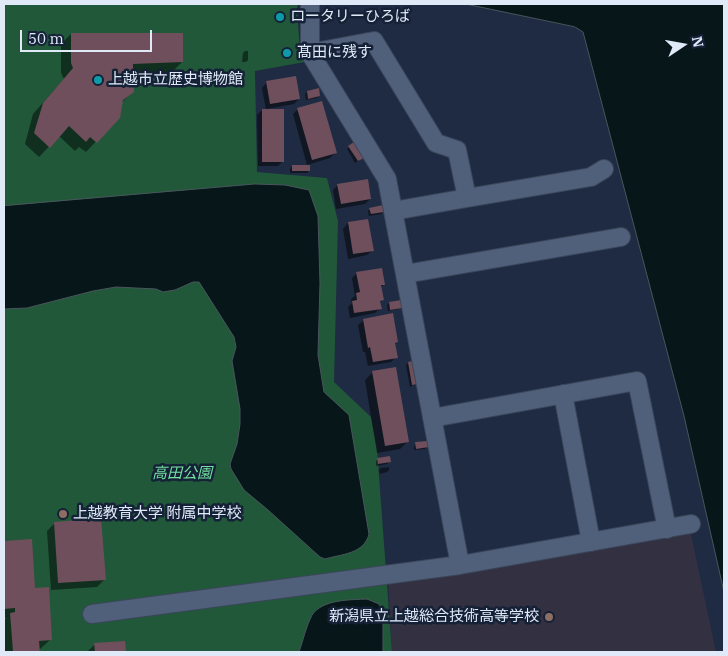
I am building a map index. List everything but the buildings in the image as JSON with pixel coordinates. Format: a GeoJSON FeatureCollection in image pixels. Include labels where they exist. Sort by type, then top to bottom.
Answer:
{"type":"FeatureCollection","features":[{"type":"Feature","properties":{"kind":"street"},"geometry":{"type":"LineString","coordinates":[[310,4],[310,53],[387,179],[460,564]]}},
{"type":"Feature","properties":{"kind":"street"},"geometry":{"type":"LineString","coordinates":[[310,53],[374,41],[436,143],[457,150],[467,198]]}},
{"type":"Feature","properties":{"kind":"street"},"geometry":{"type":"LineString","coordinates":[[393,211],[591,177],[604,169]]}},
{"type":"Feature","properties":{"kind":"street"},"geometry":{"type":"LineString","coordinates":[[405,274],[620,236]]}},
{"type":"Feature","properties":{"kind":"street"},"geometry":{"type":"LineString","coordinates":[[432,418],[637,381],[667,529]]}},
{"type":"Feature","properties":{"kind":"street"},"geometry":{"type":"LineString","coordinates":[[563,394],[591,542]]}},
{"type":"Feature","properties":{"kind":"street"},"geometry":{"type":"LineString","coordinates":[[92,614],[460,564],[691,524]]}},
{"type":"Feature","properties":{"kind":"shaded area"},"geometry":{"type":"Polygon","coordinates":[[[466,4],[724,4],[724,592],[684,416],[583,32],[575,27],[466,4]]]}},
{"type":"Feature","properties":{"kind":"shaded area"},"geometry":{"type":"Polygon","coordinates":[[[255,184],[285,185],[309,190],[318,216],[320,283],[318,355],[324,392],[349,415],[369,534],[362,546],[352,552],[325,559],[320,557],[244,490],[231,469],[230,464],[237,444],[240,424],[240,409],[232,361],[236,347],[234,337],[199,282],[193,282],[175,290],[163,292],[156,289],[116,287],[27,308],[4,309],[4,206],[255,184]]]}},
{"type":"Feature","properties":{"kind":"shaded area","name":"新潟県立上越総合技術高等学校"},"geometry":{"type":"Polygon","coordinates":[[[690,529],[716,652],[392,652],[388,582],[690,529]]]}},
{"type":"Feature","properties":{"kind":"shaded area"},"geometry":{"type":"Polygon","coordinates":[[[367,599],[379,604],[383,617],[383,652],[299,652],[310,619],[317,610],[337,601],[367,599]]]}},
{"type":"Feature","properties":{"kind":"green space","name":"高田公園"},"geometry":{"type":"Polygon","coordinates":[[[4,4],[298,4],[300,51],[305,62],[255,71],[257,172],[327,178],[338,221],[334,382],[371,417],[377,449],[392,652],[4,652],[4,4]]]}},
{"type":"Feature","properties":{"kind":"place","name":"ロータリーひろば"},"geometry":{"type":"Point","coordinates":[280,17]}},
{"type":"Feature","properties":{"kind":"place","name":"髙田に残す"},"geometry":{"type":"Point","coordinates":[287,53]}},
{"type":"Feature","properties":{"kind":"place","name":"上越市立歴史博物館"},"geometry":{"type":"Point","coordinates":[98,80]}},
{"type":"Feature","properties":{"kind":"place","name":"上越教育大学 附属中学校"},"geometry":{"type":"Point","coordinates":[63,514]}},
{"type":"Feature","properties":{"kind":"place","name":"新潟県立上越総合技術高等学校"},"geometry":{"type":"Point","coordinates":[549,617]}}]}
